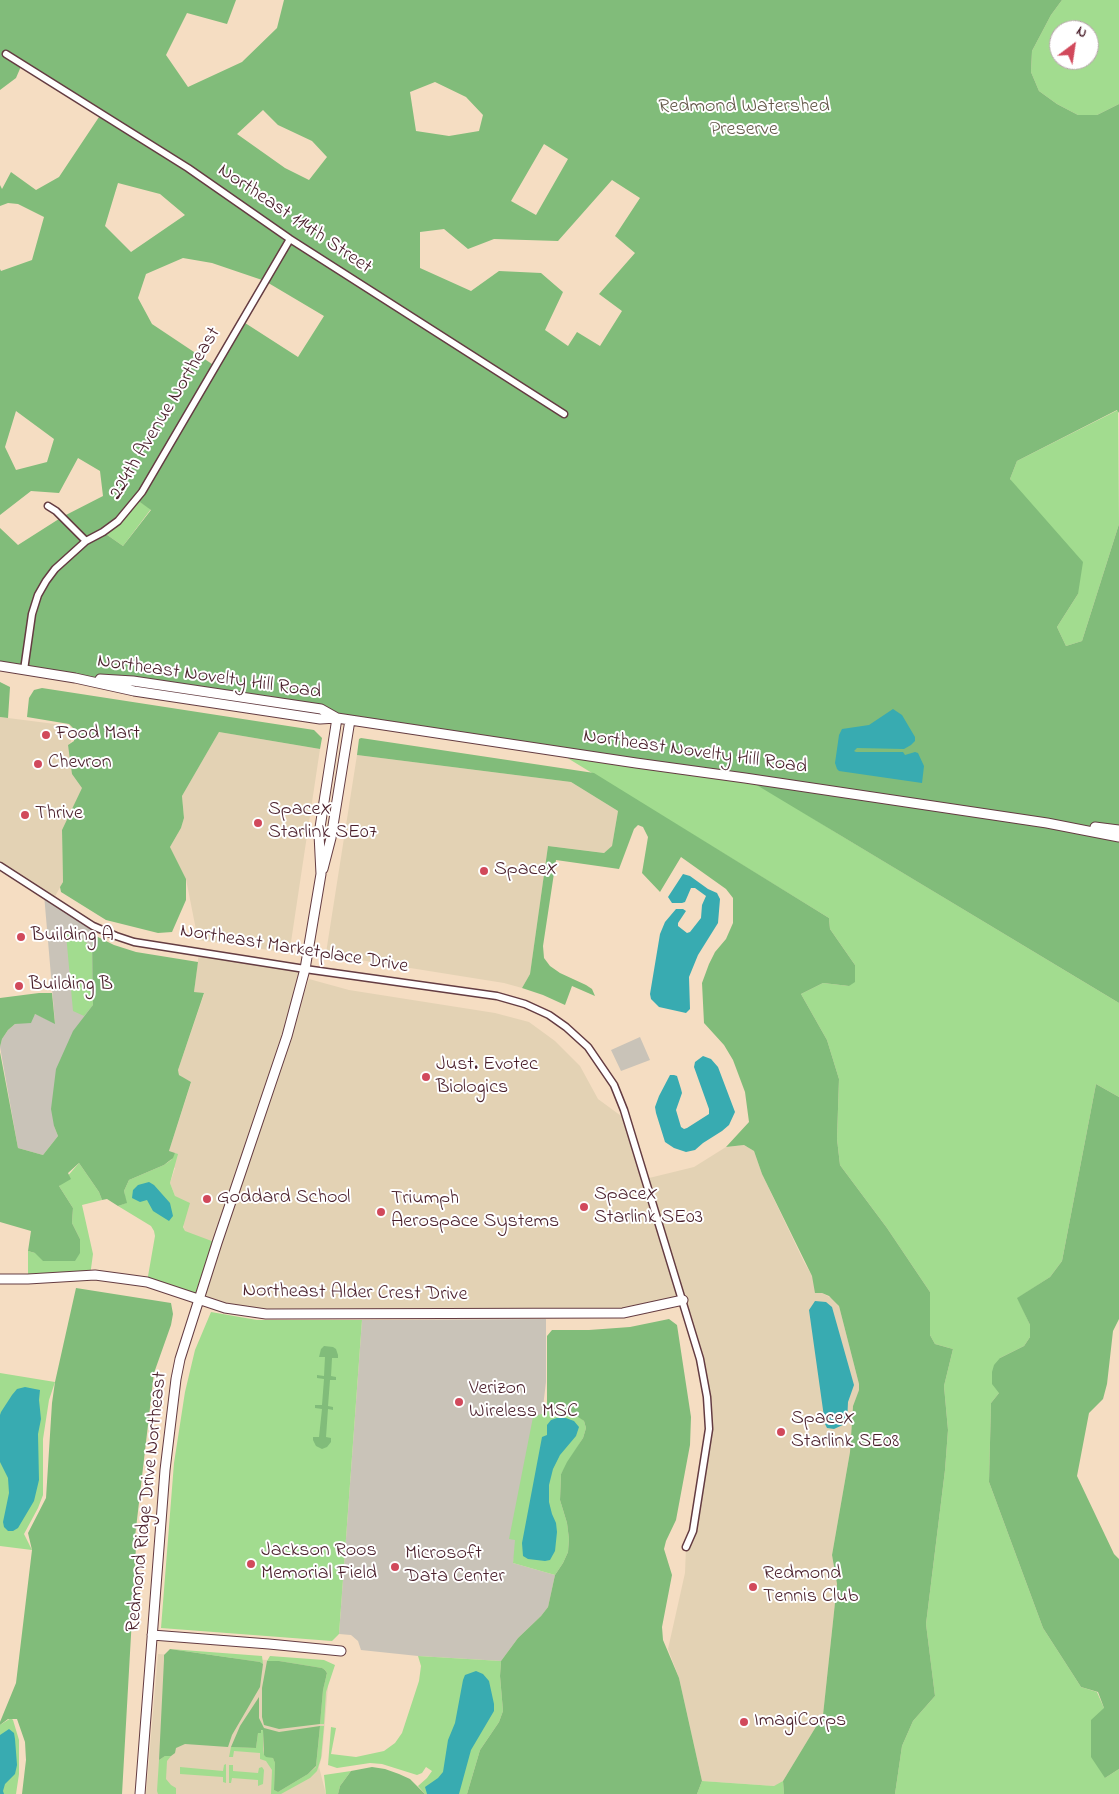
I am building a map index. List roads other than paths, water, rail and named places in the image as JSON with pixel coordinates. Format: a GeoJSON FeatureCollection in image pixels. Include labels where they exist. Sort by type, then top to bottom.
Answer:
{"type":"FeatureCollection","features":[{"type":"Feature","properties":{"kind":"street","name":"Northeast 114th Street"},"geometry":{"type":"LineString","coordinates":[[6,54],[188,168],[290,239],[564,414]]}},
{"type":"Feature","properties":{"kind":"street","name":"224th Avenue Northeast"},"geometry":{"type":"LineString","coordinates":[[24,670],[32,614],[38,596],[46,581],[55,569],[86,541],[118,521],[142,492],[290,239]]}},
{"type":"Feature","properties":{"kind":"street"},"geometry":{"type":"LineString","coordinates":[[48,506],[56,511],[86,541]]}},
{"type":"Feature","properties":{"kind":"street","name":"Northeast Novelty Hill Road"},"geometry":{"type":"LineString","coordinates":[[0,666],[74,678],[134,691],[320,720],[337,718],[1047,823],[1119,837]]}},
{"type":"Feature","properties":{"kind":"street","name":"Redmond Ridge Drive Northeast"},"geometry":{"type":"LineString","coordinates":[[321,874],[319,834],[337,718]]}},
{"type":"Feature","properties":{"kind":"street","name":"Redmond Ridge Drive Northeast"},"geometry":{"type":"LineString","coordinates":[[140,1794],[165,1470],[173,1396],[180,1359],[231,1198],[287,1036],[305,969],[321,874],[331,838],[350,720]]}},
{"type":"Feature","properties":{"kind":"street","name":"Northeast Novelty Hill Road"},"geometry":{"type":"LineString","coordinates":[[1047,823],[1119,830]]}},
{"type":"Feature","properties":{"kind":"street","name":"Northeast Marketplace Drive"},"geometry":{"type":"LineString","coordinates":[[0,866],[86,922],[116,936],[149,945],[497,996],[524,1004],[549,1015],[566,1027],[588,1047],[614,1085],[624,1110],[700,1360],[707,1397],[708,1429],[693,1531],[686,1547]]}},
{"type":"Feature","properties":{"kind":"street","name":"Northeast Alder Crest Drive"},"geometry":{"type":"LineString","coordinates":[[0,1279],[95,1275],[147,1282],[225,1308],[266,1314],[623,1313],[683,1300]]}},
{"type":"Feature","properties":{"kind":"street"},"geometry":{"type":"LineString","coordinates":[[152,1635],[341,1651]]}},
{"type":"Feature","properties":{"kind":"water"},"geometry":{"type":"Polygon","coordinates":[[[893,709],[902,715],[915,737],[915,741],[904,749],[857,748],[854,751],[903,752],[905,755],[918,753],[924,766],[922,783],[839,771],[835,763],[839,735],[842,729],[869,725],[893,709]]]}},
{"type":"Feature","properties":{"kind":"water"},"geometry":{"type":"Polygon","coordinates":[[[683,874],[690,876],[717,893],[720,899],[718,923],[698,955],[689,977],[690,1009],[686,1013],[659,1007],[651,999],[650,994],[660,934],[665,922],[676,909],[683,909],[686,911],[678,926],[687,933],[690,932],[701,918],[702,905],[706,896],[695,888],[691,888],[685,902],[682,903],[672,903],[668,897],[683,874]]]}},
{"type":"Feature","properties":{"kind":"water"},"geometry":{"type":"Polygon","coordinates":[[[703,1056],[711,1059],[718,1067],[735,1112],[729,1125],[722,1131],[695,1150],[686,1152],[674,1148],[665,1142],[655,1107],[670,1075],[674,1075],[677,1076],[682,1093],[676,1110],[681,1127],[687,1128],[709,1114],[709,1109],[694,1067],[695,1062],[703,1056]]]}},
{"type":"Feature","properties":{"kind":"water"},"geometry":{"type":"Polygon","coordinates":[[[149,1182],[170,1203],[173,1216],[169,1221],[153,1211],[147,1200],[140,1202],[132,1198],[133,1190],[138,1185],[149,1182]]]}},
{"type":"Feature","properties":{"kind":"water"},"geometry":{"type":"Polygon","coordinates":[[[815,1301],[826,1302],[832,1307],[854,1385],[848,1402],[847,1423],[834,1429],[827,1428],[825,1424],[809,1310],[815,1301]]]}},
{"type":"Feature","properties":{"kind":"water"},"geometry":{"type":"Polygon","coordinates":[[[25,1387],[40,1390],[41,1419],[38,1434],[39,1480],[34,1501],[18,1528],[8,1531],[4,1527],[3,1522],[9,1493],[8,1478],[0,1462],[0,1415],[17,1389],[25,1387]]]}},
{"type":"Feature","properties":{"kind":"water"},"geometry":{"type":"Polygon","coordinates":[[[566,1418],[574,1421],[579,1427],[576,1436],[560,1455],[553,1469],[549,1485],[549,1502],[557,1532],[555,1551],[550,1560],[528,1559],[523,1556],[522,1543],[542,1437],[547,1435],[547,1425],[551,1420],[566,1418]]]}},
{"type":"Feature","properties":{"kind":"water"},"geometry":{"type":"Polygon","coordinates":[[[476,1671],[483,1674],[489,1681],[494,1711],[471,1750],[459,1794],[427,1794],[425,1787],[443,1772],[448,1740],[455,1723],[463,1680],[465,1675],[476,1671]]]}},
{"type":"Feature","properties":{"kind":"water"},"geometry":{"type":"Polygon","coordinates":[[[9,1729],[14,1733],[17,1765],[15,1774],[5,1784],[4,1794],[0,1794],[0,1735],[9,1729]]]}},
{"type":"Feature","properties":{"kind":"place","name":"Food Mart"},"geometry":{"type":"Point","coordinates":[46,735]}},
{"type":"Feature","properties":{"kind":"place","name":"Chevron"},"geometry":{"type":"Point","coordinates":[38,764]}},
{"type":"Feature","properties":{"kind":"place","name":"Thrive"},"geometry":{"type":"Point","coordinates":[25,815]}},
{"type":"Feature","properties":{"kind":"place","name":"SpaceX Starlink SE07"},"geometry":{"type":"Point","coordinates":[258,823]}},
{"type":"Feature","properties":{"kind":"place","name":"SpaceX"},"geometry":{"type":"Point","coordinates":[484,871]}},
{"type":"Feature","properties":{"kind":"place","name":"Building A"},"geometry":{"type":"Point","coordinates":[21,937]}},
{"type":"Feature","properties":{"kind":"place","name":"Building B"},"geometry":{"type":"Point","coordinates":[19,986]}},
{"type":"Feature","properties":{"kind":"place","name":"Just. Evotec Biologics"},"geometry":{"type":"Point","coordinates":[426,1077]}},
{"type":"Feature","properties":{"kind":"place","name":"Goddard School"},"geometry":{"type":"Point","coordinates":[207,1199]}},
{"type":"Feature","properties":{"kind":"place","name":"SpaceX Starlink SE03"},"geometry":{"type":"Point","coordinates":[584,1207]}},
{"type":"Feature","properties":{"kind":"place","name":"Triumph Aerospace Systems"},"geometry":{"type":"Point","coordinates":[381,1212]}},
{"type":"Feature","properties":{"kind":"place","name":"Verizon Wireless MSC"},"geometry":{"type":"Point","coordinates":[459,1402]}},
{"type":"Feature","properties":{"kind":"place","name":"SpaceX Starlink SE08"},"geometry":{"type":"Point","coordinates":[781,1432]}},
{"type":"Feature","properties":{"kind":"place","name":"Jackson Roos Memorial Field"},"geometry":{"type":"Point","coordinates":[251,1564]}},
{"type":"Feature","properties":{"kind":"place","name":"Microsoft Data Center"},"geometry":{"type":"Point","coordinates":[395,1567]}},
{"type":"Feature","properties":{"kind":"place","name":"Redmond Tennis Club"},"geometry":{"type":"Point","coordinates":[753,1587]}},
{"type":"Feature","properties":{"kind":"place","name":"ImagiCorps"},"geometry":{"type":"Point","coordinates":[744,1722]}},
{"type":"Feature","properties":{"kind":"park label","name":"Redmond Watershed Preserve"},"geometry":{"type":"Point","coordinates":[744,120]}}]}
